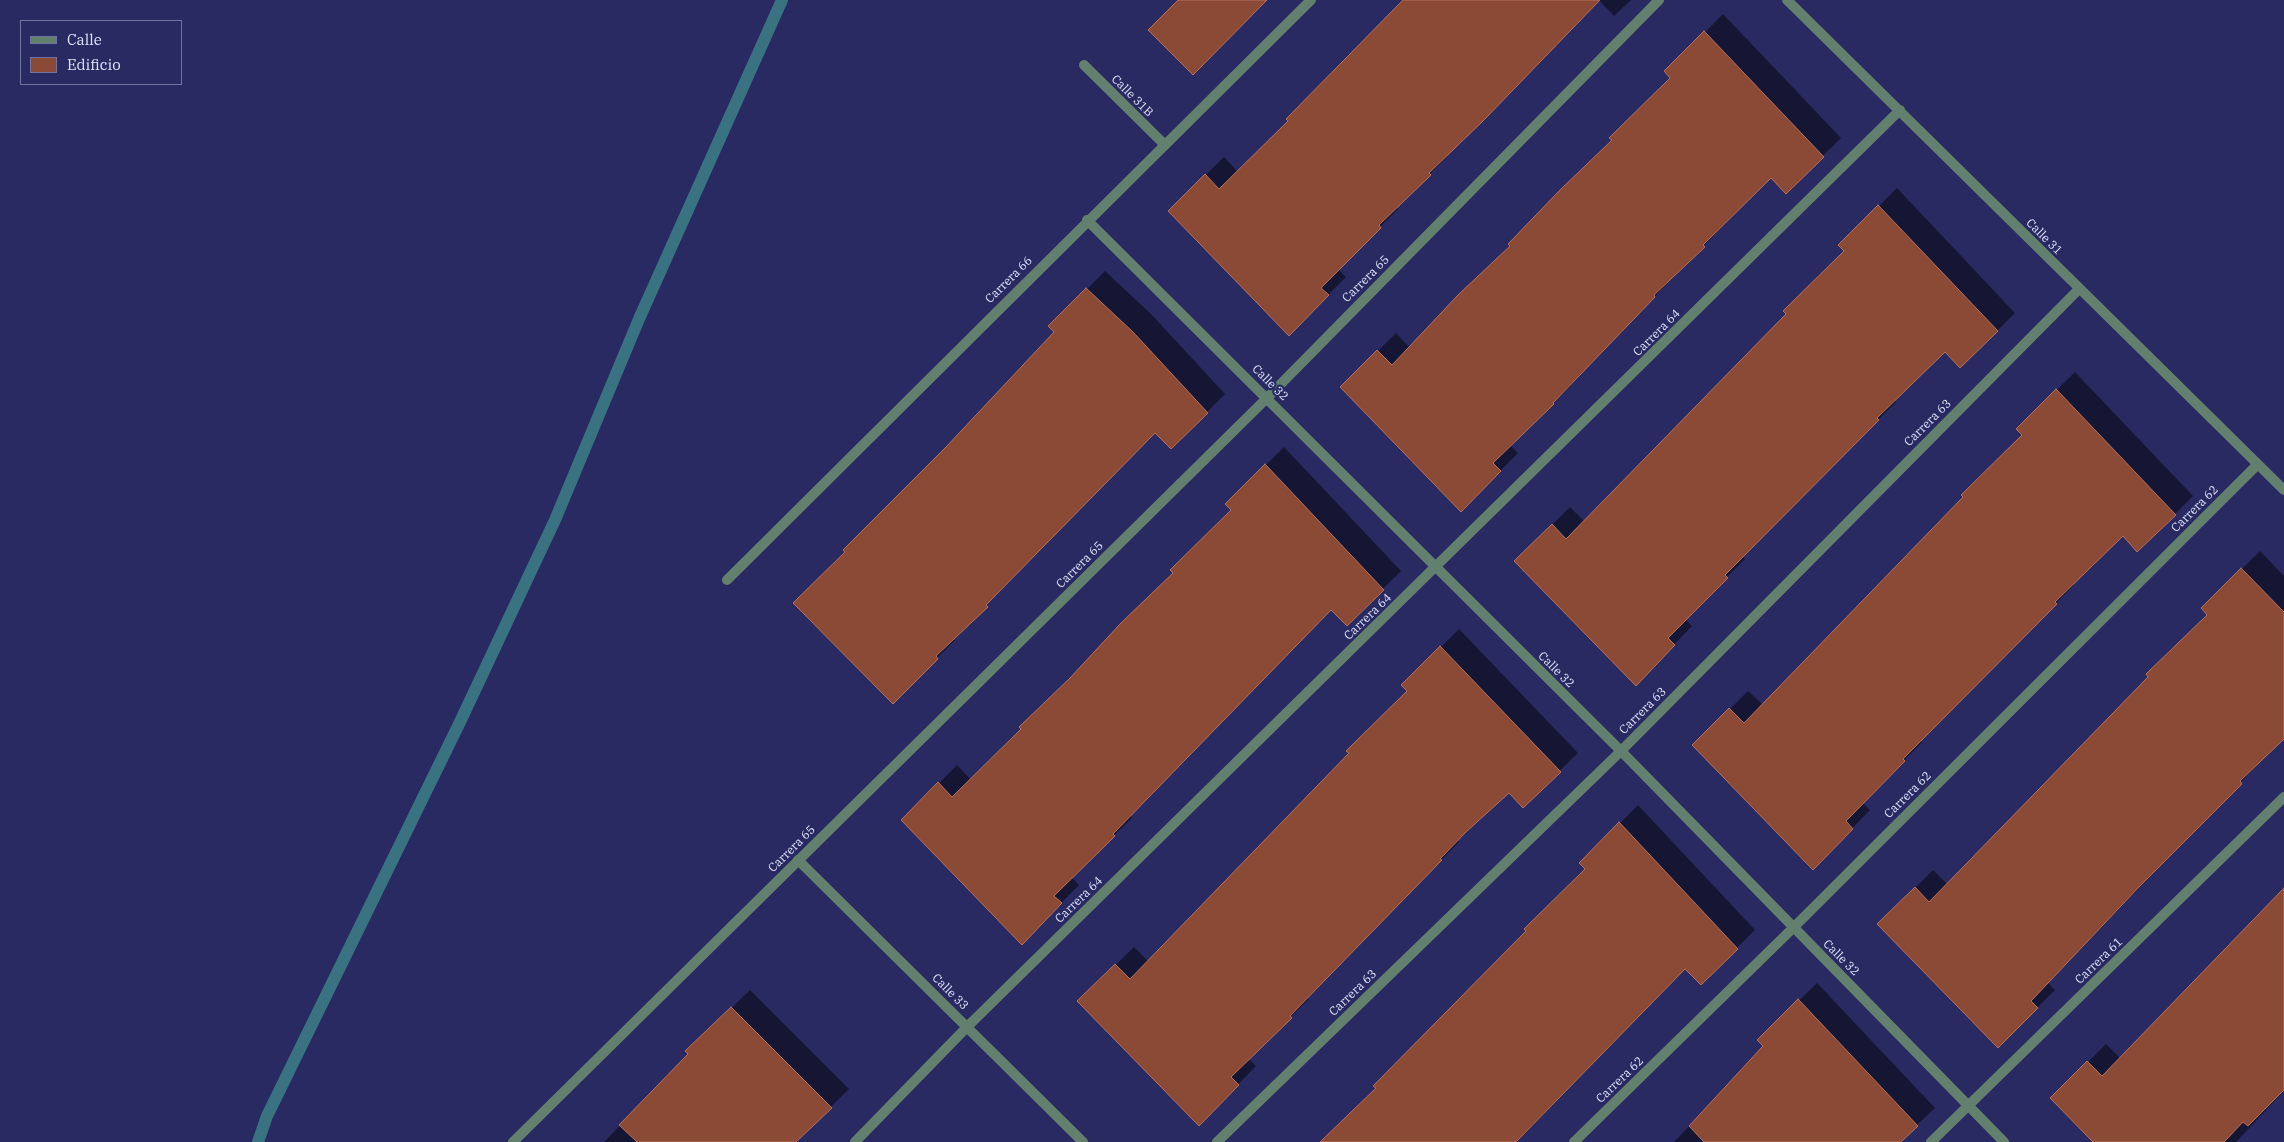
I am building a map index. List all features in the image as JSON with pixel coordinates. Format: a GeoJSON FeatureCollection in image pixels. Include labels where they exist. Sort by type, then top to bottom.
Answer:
{"type":"FeatureCollection","features":[{"type":"Feature","properties":{"kind":"street","name":"Carrera 66"},"geometry":{"type":"LineString","coordinates":[[726,580],[1311,0]]}},
{"type":"Feature","properties":{"kind":"street","name":"Carrera 65"},"geometry":{"type":"LineString","coordinates":[[513,1142],[1267,398],[1659,0]]}},
{"type":"Feature","properties":{"kind":"street","name":"Calle 31"},"geometry":{"type":"LineString","coordinates":[[1787,0],[2284,490]]}},
{"type":"Feature","properties":{"kind":"street","name":"Calle 31B"},"geometry":{"type":"LineString","coordinates":[[1084,65],[1164,144]]}},
{"type":"Feature","properties":{"kind":"street","name":"Carrera 64"},"geometry":{"type":"LineString","coordinates":[[855,1142],[967,1028],[1900,110]]}},
{"type":"Feature","properties":{"kind":"street","name":"Calle 32"},"geometry":{"type":"LineString","coordinates":[[1087,220],[1620,751],[2004,1142]]}},
{"type":"Feature","properties":{"kind":"street","name":"Carrera 63"},"geometry":{"type":"LineString","coordinates":[[1217,1142],[1620,751],[2079,289]]}},
{"type":"Feature","properties":{"kind":"street","name":"Carrera 62"},"geometry":{"type":"LineString","coordinates":[[1574,1142],[1793,928],[2257,465]]}},
{"type":"Feature","properties":{"kind":"street","name":"Carrera 61"},"geometry":{"type":"LineString","coordinates":[[1931,1142],[2284,797]]}},
{"type":"Feature","properties":{"kind":"street","name":"Calle 33"},"geometry":{"type":"LineString","coordinates":[[798,860],[1083,1142]]}},
{"type":"Feature","properties":{"kind":"building"},"geometry":{"type":"Polygon","coordinates":[[[1178,0],[1267,0],[1193,75],[1148,30],[1178,0]]]}},
{"type":"Feature","properties":{"kind":"building"},"geometry":{"type":"Polygon","coordinates":[[[1403,0],[1600,0],[1483,121],[1429,173],[1431,175],[1379,225],[1381,228],[1321,288],[1329,295],[1289,336],[1168,211],[1205,174],[1219,189],[1288,121],[1286,119],[1403,0]]]}},
{"type":"Feature","properties":{"kind":"building"},"geometry":{"type":"Polygon","coordinates":[[[1704,31],[1824,157],[1786,194],[1771,178],[1703,245],[1705,247],[1654,295],[1655,297],[1554,404],[1493,463],[1501,471],[1461,512],[1340,387],[1377,350],[1392,365],[1458,295],[1510,246],[1508,244],[1560,190],[1612,140],[1609,138],[1670,78],[1664,71],[1704,31]]]}},
{"type":"Feature","properties":{"kind":"building"},"geometry":{"type":"Polygon","coordinates":[[[1878,205],[1998,331],[1960,368],[1945,352],[1877,418],[1879,420],[1725,575],[1728,578],[1668,638],[1675,645],[1636,686],[1514,561],[1552,524],[1566,539],[1786,314],[1783,311],[1844,251],[1838,245],[1878,205]]]}},
{"type":"Feature","properties":{"kind":"building"},"geometry":{"type":"Polygon","coordinates":[[[1086,288],[1133,332],[1208,413],[1171,449],[1155,433],[986,605],[988,607],[936,656],[938,659],[893,704],[793,603],[845,552],[843,550],[946,447],[1054,332],[1048,326],[1086,288]]]}},
{"type":"Feature","properties":{"kind":"building"},"geometry":{"type":"Polygon","coordinates":[[[2056,389],[2176,515],[2137,552],[2123,536],[2055,602],[2057,604],[1903,759],[1905,761],[1846,821],[1853,829],[1813,870],[1692,745],[1729,708],[1744,723],[1963,497],[1961,495],[2022,435],[2016,429],[2056,389]]]}},
{"type":"Feature","properties":{"kind":"building"},"geometry":{"type":"Polygon","coordinates":[[[1265,464],[1384,590],[1347,626],[1331,610],[1113,834],[1115,836],[1054,896],[1062,903],[1022,945],[901,820],[938,782],[952,797],[1021,729],[1019,727],[1070,678],[1121,623],[1173,573],[1170,570],[1231,510],[1225,504],[1265,464]]]}},
{"type":"Feature","properties":{"kind":"building"},"geometry":{"type":"Polygon","coordinates":[[[2241,568],[2284,612],[2284,739],[2240,781],[2242,784],[2139,887],[2031,1001],[2038,1008],[1998,1048],[1877,924],[1915,887],[1929,902],[2148,677],[2146,674],[2207,615],[2201,608],[2241,568]]]}},
{"type":"Feature","properties":{"kind":"building"},"geometry":{"type":"Polygon","coordinates":[[[1440,646],[1561,772],[1523,808],[1509,793],[1466,832],[1440,859],[1442,860],[1290,1016],[1292,1018],[1231,1077],[1239,1085],[1199,1126],[1077,1001],[1115,964],[1130,979],[1349,753],[1346,751],[1407,691],[1401,685],[1440,646]]]}},
{"type":"Feature","properties":{"kind":"building"},"geometry":{"type":"Polygon","coordinates":[[[1619,822],[1738,949],[1701,985],[1685,969],[1516,1142],[1320,1142],[1376,1088],[1373,1086],[1526,931],[1524,929],[1585,869],[1579,863],[1619,822]]]}},
{"type":"Feature","properties":{"kind":"building"},"geometry":{"type":"Polygon","coordinates":[[[2284,888],[2284,1090],[2248,1126],[2243,1122],[2224,1142],[2093,1142],[2050,1098],[2087,1061],[2102,1076],[2284,888]]]}},
{"type":"Feature","properties":{"kind":"building"},"geometry":{"type":"Polygon","coordinates":[[[1798,999],[1918,1126],[1901,1142],[1704,1142],[1689,1126],[1763,1046],[1757,1040],[1798,999]]]}},
{"type":"Feature","properties":{"kind":"building"},"geometry":{"type":"Polygon","coordinates":[[[731,1007],[832,1108],[796,1142],[637,1142],[619,1125],[688,1054],[685,1051],[731,1007]]]}},
{"type":"Feature","properties":{"kind":"waterway"},"geometry":{"type":"LineString","coordinates":[[258,1142],[267,1116],[460,722],[555,520],[639,319],[782,0]]}}]}
